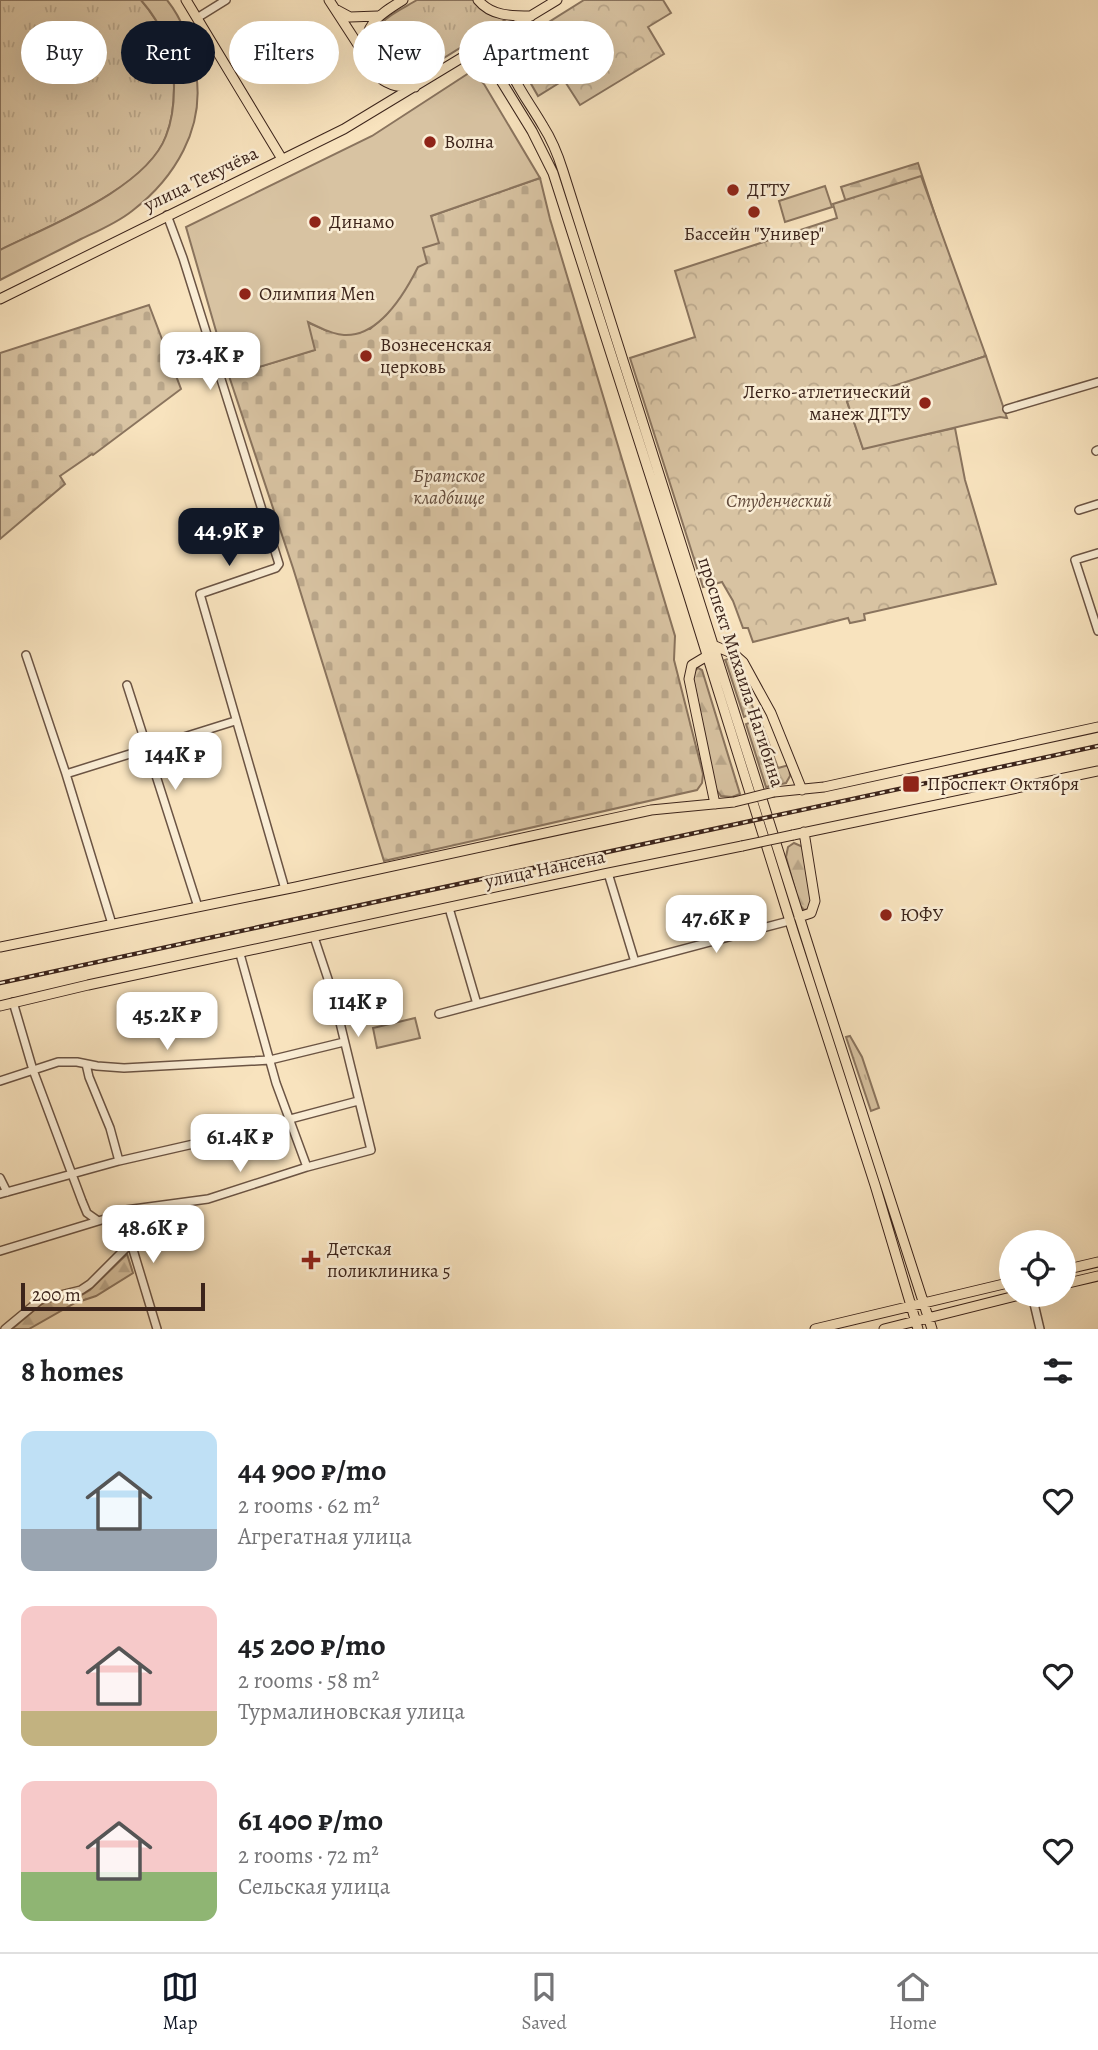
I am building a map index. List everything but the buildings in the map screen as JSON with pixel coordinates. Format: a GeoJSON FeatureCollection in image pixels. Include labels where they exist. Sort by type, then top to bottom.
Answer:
{"type":"FeatureCollection","features":[{"type":"Feature","properties":{"kind":"main road"},"geometry":{"type":"LineString","coordinates":[[186,0],[282,159]]}},
{"type":"Feature","properties":{"kind":"main road"},"geometry":{"type":"LineString","coordinates":[[375,21],[378,16],[403,0]]}},
{"type":"Feature","properties":{"kind":"main road"},"geometry":{"type":"LineString","coordinates":[[478,0],[495,12],[531,16]]}},
{"type":"Feature","properties":{"kind":"main road","name":"улица Текучёва"},"geometry":{"type":"LineString","coordinates":[[523,21],[546,4],[557,0]]}},
{"type":"Feature","properties":{"kind":"main road"},"geometry":{"type":"LineString","coordinates":[[331,3],[350,17],[378,16]]}},
{"type":"Feature","properties":{"kind":"main road"},"geometry":{"type":"LineString","coordinates":[[331,3],[353,38]]}},
{"type":"Feature","properties":{"kind":"main road","name":"улица Текучёва"},"geometry":{"type":"LineString","coordinates":[[0,299],[344,129],[459,60]]}},
{"type":"Feature","properties":{"kind":"main road"},"geometry":{"type":"LineString","coordinates":[[389,84],[397,87],[416,87]]}},
{"type":"Feature","properties":{"kind":"main road","name":"проспект Михаила Нагибина"},"geometry":{"type":"LineString","coordinates":[[503,84],[554,173],[917,1325]]}},
{"type":"Feature","properties":{"kind":"main road","name":"проспект Михаила Нагибина"},"geometry":{"type":"LineString","coordinates":[[517,84],[545,129],[563,171],[932,1329]]}},
{"type":"Feature","properties":{"kind":"main road"},"geometry":{"type":"LineString","coordinates":[[715,646],[736,655],[744,665],[771,713],[802,790]]}},
{"type":"Feature","properties":{"kind":"main road"},"geometry":{"type":"LineString","coordinates":[[719,660],[728,652]]}},
{"type":"Feature","properties":{"kind":"main road"},"geometry":{"type":"LineString","coordinates":[[708,656],[692,665],[689,678],[715,804]]}},
{"type":"Feature","properties":{"kind":"main road","name":"улица Нансена"},"geometry":{"type":"LineString","coordinates":[[0,947],[651,810],[734,802],[779,792],[824,787],[1098,727]]}},
{"type":"Feature","properties":{"kind":"main road"},"geometry":{"type":"LineString","coordinates":[[795,771],[805,781],[824,787]]}},
{"type":"Feature","properties":{"kind":"main road"},"geometry":{"type":"LineString","coordinates":[[779,792],[792,782],[795,771]]}},
{"type":"Feature","properties":{"kind":"main road","name":"улица Нансена"},"geometry":{"type":"LineString","coordinates":[[0,1006],[608,873],[1098,771]]}},
{"type":"Feature","properties":{"kind":"main road"},"geometry":{"type":"LineString","coordinates":[[799,917],[811,913],[815,901],[804,832]]}},
{"type":"Feature","properties":{"kind":"main road"},"geometry":{"type":"LineString","coordinates":[[1076,1267],[1098,1262]]}},
{"type":"Feature","properties":{"kind":"main road"},"geometry":{"type":"LineString","coordinates":[[1076,1281],[1098,1276]]}},
{"type":"Feature","properties":{"kind":"main road"},"geometry":{"type":"LineString","coordinates":[[814,1329],[999,1285]]}},
{"type":"Feature","properties":{"kind":"main road"},"geometry":{"type":"LineString","coordinates":[[884,1329],[917,1325],[929,1318],[999,1300]]}},
{"type":"Feature","properties":{"kind":"street"},"geometry":{"type":"LineString","coordinates":[[197,18],[226,0]]}},
{"type":"Feature","properties":{"kind":"street"},"geometry":{"type":"LineString","coordinates":[[167,215],[279,566],[200,594],[285,889]]}},
{"type":"Feature","properties":{"kind":"street"},"geometry":{"type":"LineString","coordinates":[[1007,409],[1098,382]]}},
{"type":"Feature","properties":{"kind":"street"},"geometry":{"type":"LineString","coordinates":[[1079,510],[1098,504]]}},
{"type":"Feature","properties":{"kind":"street"},"geometry":{"type":"LineString","coordinates":[[1098,553],[1075,560],[1095,609],[1098,631]]}},
{"type":"Feature","properties":{"kind":"street"},"geometry":{"type":"LineString","coordinates":[[26,655],[112,924]]}},
{"type":"Feature","properties":{"kind":"street"},"geometry":{"type":"LineString","coordinates":[[127,685],[198,907]]}},
{"type":"Feature","properties":{"kind":"street"},"geometry":{"type":"LineString","coordinates":[[66,774],[235,721]]}},
{"type":"Feature","properties":{"kind":"street"},"geometry":{"type":"LineString","coordinates":[[608,873],[635,962]]}},
{"type":"Feature","properties":{"kind":"street"},"geometry":{"type":"LineString","coordinates":[[449,908],[477,1004]]}},
{"type":"Feature","properties":{"kind":"street"},"geometry":{"type":"LineString","coordinates":[[439,1014],[789,921]]}},
{"type":"Feature","properties":{"kind":"street"},"geometry":{"type":"LineString","coordinates":[[0,1251],[118,1215],[126,1210],[208,1199],[307,1167],[371,1150],[333,994],[314,937]]}},
{"type":"Feature","properties":{"kind":"street"},"geometry":{"type":"LineString","coordinates":[[240,954],[276,1083],[307,1167]]}},
{"type":"Feature","properties":{"kind":"street"},"geometry":{"type":"LineString","coordinates":[[13,1002],[33,1070],[87,1213],[97,1220]]}},
{"type":"Feature","properties":{"kind":"street"},"geometry":{"type":"LineString","coordinates":[[0,1081],[58,1062],[124,1068],[270,1060],[344,1042]]}},
{"type":"Feature","properties":{"kind":"street"},"geometry":{"type":"LineString","coordinates":[[86,1064],[110,1128],[119,1161]]}},
{"type":"Feature","properties":{"kind":"street"},"geometry":{"type":"LineString","coordinates":[[0,1178],[4,1193],[358,1101]]}},
{"type":"Feature","properties":{"kind":"street"},"geometry":{"type":"LineString","coordinates":[[118,1215],[131,1242],[157,1329]]}},
{"type":"Feature","properties":{"kind":"street"},"geometry":{"type":"LineString","coordinates":[[5,1329],[40,1300],[81,1290],[90,1284],[131,1242]]}},
{"type":"Feature","properties":{"kind":"street"},"geometry":{"type":"LineString","coordinates":[[1035,1307],[1040,1329]]}},
{"type":"Feature","properties":{"kind":"green space"},"geometry":{"type":"Polygon","coordinates":[[[0,0],[141,0],[156,21],[121,21],[121,84],[174,84],[172,112],[166,136],[155,155],[139,173],[118,189],[69,217],[0,250],[0,0]]]}},
{"type":"Feature","properties":{"kind":"green space"},"geometry":{"type":"Polygon","coordinates":[[[141,0],[167,0],[180,21],[156,20],[141,0]]]}},
{"type":"Feature","properties":{"kind":"green space"},"geometry":{"type":"Polygon","coordinates":[[[417,0],[474,0],[488,13],[508,18],[503,21],[459,21],[459,48],[445,57],[445,21],[384,21],[417,0]]]}},
{"type":"Feature","properties":{"kind":"green space"},"geometry":{"type":"Polygon","coordinates":[[[584,0],[663,0],[671,13],[648,27],[664,54],[580,105],[567,84],[614,84],[614,21],[550,21],[584,0]]]}},
{"type":"Feature","properties":{"kind":"green space","name":"Динамо"},"geometry":{"type":"Polygon","coordinates":[[[459,79],[459,84],[484,84],[540,178],[431,216],[439,243],[423,248],[427,263],[418,267],[398,300],[368,329],[357,334],[339,335],[308,322],[315,350],[229,376],[186,227],[372,136],[459,79]]]}},
{"type":"Feature","properties":{"kind":"green space"},"geometry":{"type":"Polygon","coordinates":[[[174,84],[197,84],[196,113],[184,150],[174,167],[147,198],[107,227],[0,280],[0,250],[94,204],[138,173],[155,155],[166,136],[174,100],[174,84]]]}},
{"type":"Feature","properties":{"kind":"green space"},"geometry":{"type":"Polygon","coordinates":[[[531,84],[558,84],[538,96],[531,84]]]}},
{"type":"Feature","properties":{"kind":"green space"},"geometry":{"type":"Polygon","coordinates":[[[918,163],[956,279],[846,202],[841,187],[918,163]]]}},
{"type":"Feature","properties":{"kind":"green space","name":"Студенческий"},"geometry":{"type":"Polygon","coordinates":[[[921,176],[986,356],[847,402],[863,448],[955,428],[965,480],[996,584],[864,614],[865,620],[850,623],[848,618],[753,642],[748,628],[743,628],[733,601],[722,582],[703,587],[630,358],[695,337],[675,271],[837,218],[833,204],[921,176]]]}},
{"type":"Feature","properties":{"kind":"green space","name":"Братское кладбище"},"geometry":{"type":"Polygon","coordinates":[[[540,178],[675,636],[674,660],[703,774],[702,783],[697,790],[384,861],[293,568],[229,376],[314,350],[307,322],[327,331],[370,329],[386,315],[418,266],[431,216],[540,178]]]}},
{"type":"Feature","properties":{"kind":"green space"},"geometry":{"type":"Polygon","coordinates":[[[825,186],[832,207],[785,222],[779,201],[825,186]]]}},
{"type":"Feature","properties":{"kind":"green space"},"geometry":{"type":"Polygon","coordinates":[[[149,305],[181,389],[93,455],[60,476],[65,484],[0,539],[0,353],[149,305]]]}},
{"type":"Feature","properties":{"kind":"green space","name":"Легко-атлетический манеж ДГТУ"},"geometry":{"type":"Polygon","coordinates":[[[986,356],[1007,418],[1000,417],[863,449],[847,401],[986,356]]]}},
{"type":"Feature","properties":{"kind":"green space"},"geometry":{"type":"Polygon","coordinates":[[[730,658],[737,661],[745,676],[740,679],[755,712],[744,717],[725,660],[730,658]]]}},
{"type":"Feature","properties":{"kind":"green space"},"geometry":{"type":"Polygon","coordinates":[[[698,668],[702,670],[740,794],[732,797],[721,796],[715,788],[692,673],[698,668]]]}},
{"type":"Feature","properties":{"kind":"green space"},"geometry":{"type":"Polygon","coordinates":[[[760,719],[778,768],[789,765],[790,776],[786,783],[766,787],[746,724],[760,719]]]}},
{"type":"Feature","properties":{"kind":"green space"},"geometry":{"type":"Polygon","coordinates":[[[794,843],[803,847],[812,897],[809,909],[804,910],[799,904],[786,857],[788,847],[794,843]]]}},
{"type":"Feature","properties":{"kind":"green space"},"geometry":{"type":"Polygon","coordinates":[[[415,1018],[420,1038],[377,1048],[373,1028],[415,1018]]]}},
{"type":"Feature","properties":{"kind":"green space"},"geometry":{"type":"Polygon","coordinates":[[[850,1036],[862,1057],[879,1108],[871,1111],[846,1037],[850,1036]]]}},
{"type":"Feature","properties":{"kind":"green space"},"geometry":{"type":"Polygon","coordinates":[[[127,1254],[133,1273],[96,1296],[75,1303],[29,1329],[12,1329],[44,1302],[80,1296],[90,1290],[127,1254]]]}},
{"type":"Feature","properties":{"kind":"waterway"},"geometry":{"type":"LineString","coordinates":[[65,1297],[87,1291],[114,1265]]}},
{"type":"Feature","properties":{"kind":"waterway"},"geometry":{"type":"LineString","coordinates":[[25,1317],[43,1303]]}},
{"type":"Feature","properties":{"kind":"railway"},"geometry":{"type":"LineString","coordinates":[[0,983],[1098,746]]}},
{"type":"Feature","properties":{"kind":"place","name":"Волна"},"geometry":{"type":"Point","coordinates":[430,142]}},
{"type":"Feature","properties":{"kind":"place","name":"ДГТУ"},"geometry":{"type":"Point","coordinates":[733,190]}},
{"type":"Feature","properties":{"kind":"place","name":"Бассейн \"Универ\""},"geometry":{"type":"Point","coordinates":[754,212]}},
{"type":"Feature","properties":{"kind":"place","name":"Динамо"},"geometry":{"type":"Point","coordinates":[315,222]}},
{"type":"Feature","properties":{"kind":"place","name":"Олимпия Men"},"geometry":{"type":"Point","coordinates":[245,294]}},
{"type":"Feature","properties":{"kind":"place","name":"Вознесенская церковь"},"geometry":{"type":"Point","coordinates":[366,356]}},
{"type":"Feature","properties":{"kind":"place","name":"Легко-атлетический манеж ДГТУ"},"geometry":{"type":"Point","coordinates":[925,403]}},
{"type":"Feature","properties":{"kind":"place","name":"Проспект Октября"},"geometry":{"type":"Point","coordinates":[911,784]}},
{"type":"Feature","properties":{"kind":"place","name":"ЮФУ"},"geometry":{"type":"Point","coordinates":[886,915]}},
{"type":"Feature","properties":{"kind":"place","name":"Детская поликлиника 5"},"geometry":{"type":"Point","coordinates":[311,1260]}}]}
